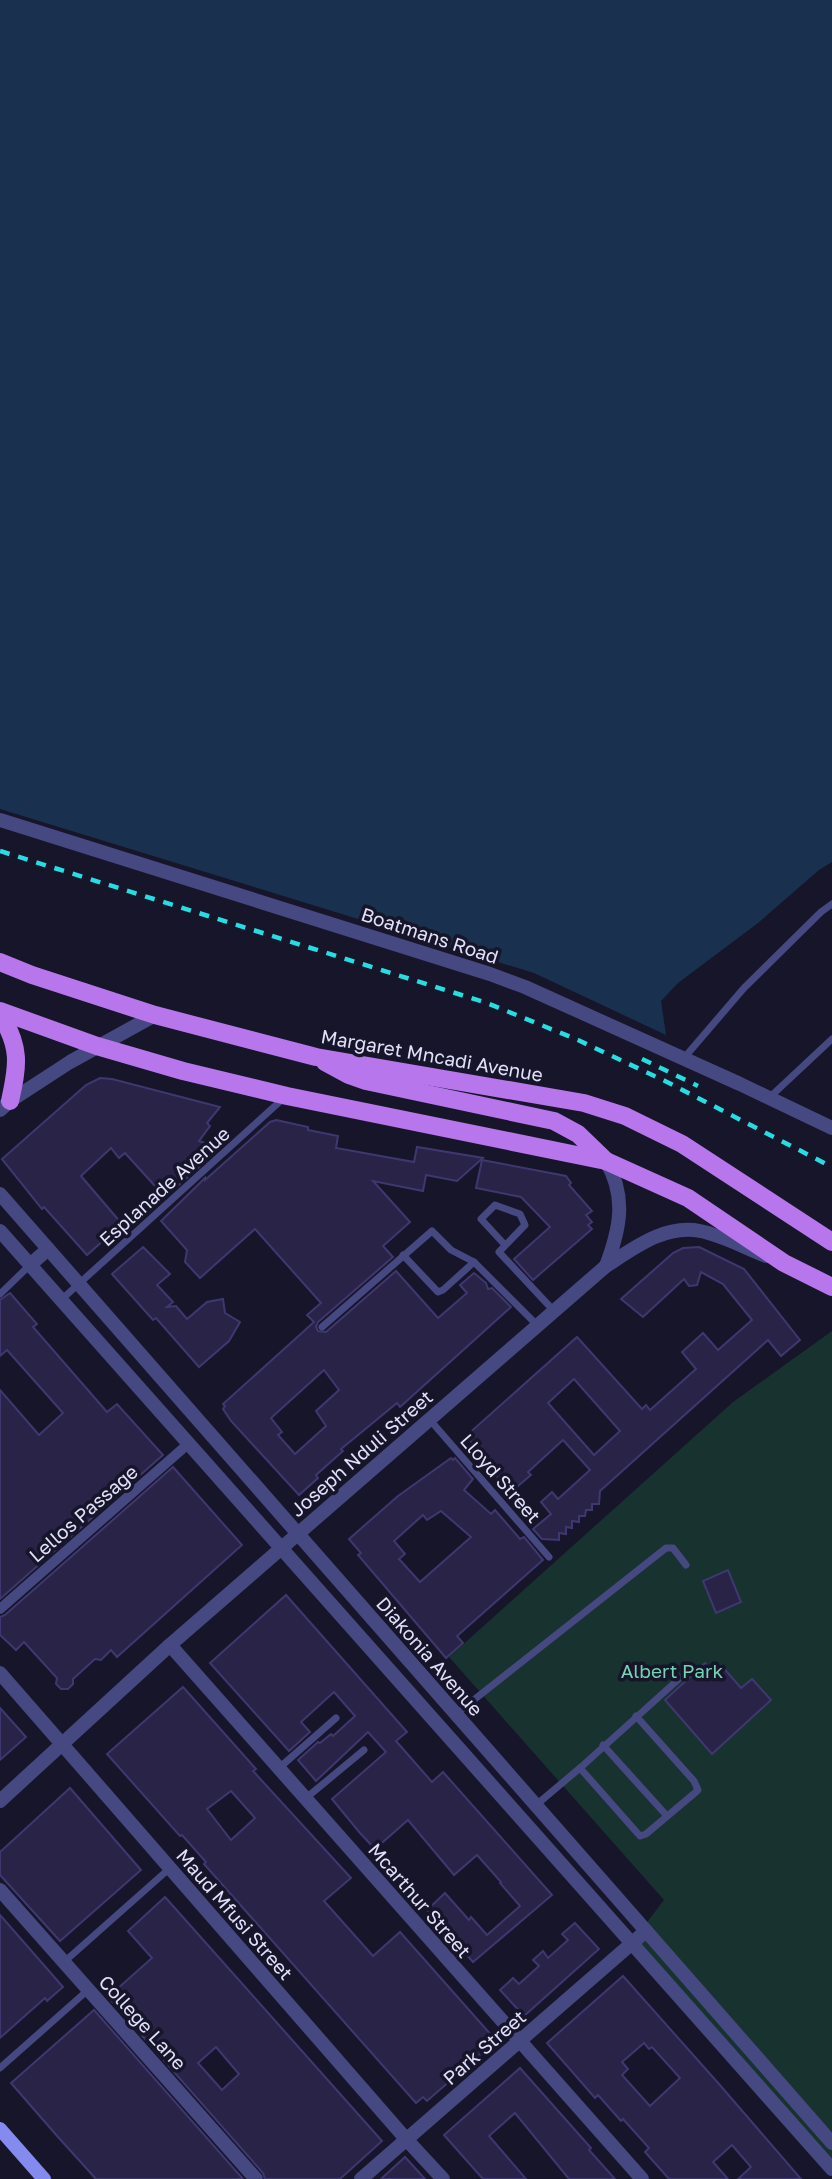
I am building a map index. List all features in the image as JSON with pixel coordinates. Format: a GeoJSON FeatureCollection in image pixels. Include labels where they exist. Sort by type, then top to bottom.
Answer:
{"type":"FeatureCollection","features":[{"type":"Feature","properties":{"kind":"main road","name":"Margaret Mncadi Avenue"},"geometry":{"type":"LineString","coordinates":[[0,962],[32,975],[155,1014],[316,1057],[584,1103],[625,1116],[682,1144],[832,1242]]}},
{"type":"Feature","properties":{"kind":"main road"},"geometry":{"type":"LineString","coordinates":[[0,1012],[97,1046],[183,1071],[287,1096],[606,1161],[688,1198],[784,1263],[832,1287]]}},
{"type":"Feature","properties":{"kind":"main road"},"geometry":{"type":"LineString","coordinates":[[0,1012],[16,1046],[17,1059],[5,1106]]}},
{"type":"Feature","properties":{"kind":"main road"},"geometry":{"type":"LineString","coordinates":[[316,1057],[366,1081],[554,1121],[579,1133],[606,1161]]}},
{"type":"Feature","properties":{"kind":"main road"},"geometry":{"type":"LineString","coordinates":[[0,2129],[44,2179]]}},
{"type":"Feature","properties":{"kind":"street","name":"Boatmans Road"},"geometry":{"type":"LineString","coordinates":[[0,820],[460,963],[525,987],[770,1097],[832,1128]]}},
{"type":"Feature","properties":{"kind":"street"},"geometry":{"type":"LineString","coordinates":[[5,1106],[97,1046],[155,1014]]}},
{"type":"Feature","properties":{"kind":"street"},"geometry":{"type":"LineString","coordinates":[[606,1161],[616,1177],[620,1212],[617,1238],[606,1266]]}},
{"type":"Feature","properties":{"kind":"street","name":"Diakonia Avenue"},"geometry":{"type":"LineString","coordinates":[[0,1194],[832,2143]]}},
{"type":"Feature","properties":{"kind":"street","name":"Joseph Nduli Street"},"geometry":{"type":"LineString","coordinates":[[0,1801],[170,1645],[606,1266],[648,1240],[671,1231],[687,1230],[701,1231],[784,1263]]}},
{"type":"Feature","properties":{"kind":"street","name":"Diakonia Avenue"},"geometry":{"type":"LineString","coordinates":[[0,1231],[832,2169]]}},
{"type":"Feature","properties":{"kind":"street"},"geometry":{"type":"LineString","coordinates":[[30,1265],[48,1249]]}},
{"type":"Feature","properties":{"kind":"street"},"geometry":{"type":"LineString","coordinates":[[170,1423],[187,1408]]}},
{"type":"Feature","properties":{"kind":"street","name":"Lellos Passage"},"geometry":{"type":"LineString","coordinates":[[0,1609],[188,1444]]}},
{"type":"Feature","properties":{"kind":"street","name":"Mcarthur Street"},"geometry":{"type":"LineString","coordinates":[[170,1645],[642,2179]]}},
{"type":"Feature","properties":{"kind":"street"},"geometry":{"type":"LineString","coordinates":[[386,1667],[402,1653]]}},
{"type":"Feature","properties":{"kind":"street","name":"Maud Mfusi Street"},"geometry":{"type":"LineString","coordinates":[[0,1672],[443,2179]]}},
{"type":"Feature","properties":{"kind":"street"},"geometry":{"type":"LineString","coordinates":[[454,1742],[469,1729]]}},
{"type":"Feature","properties":{"kind":"street","name":"College Lane"},"geometry":{"type":"LineString","coordinates":[[0,1890],[256,2179]]}},
{"type":"Feature","properties":{"kind":"street","name":"Park Street"},"geometry":{"type":"LineString","coordinates":[[361,2179],[646,1931]]}},
{"type":"Feature","properties":{"kind":"street"},"geometry":{"type":"LineString","coordinates":[[785,2116],[798,2104]]}},
{"type":"Feature","properties":{"kind":"lane"},"geometry":{"type":"LineString","coordinates":[[683,1058],[744,988],[832,904]]}},
{"type":"Feature","properties":{"kind":"lane"},"geometry":{"type":"LineString","coordinates":[[770,1097],[832,1039]]}},
{"type":"Feature","properties":{"kind":"lane","name":"Esplanade Avenue"},"geometry":{"type":"LineString","coordinates":[[61,1300],[287,1096]]}},
{"type":"Feature","properties":{"kind":"lane"},"geometry":{"type":"LineString","coordinates":[[505,1245],[481,1219],[495,1205],[520,1214],[524,1221],[524,1228],[499,1252],[554,1311]]}},
{"type":"Feature","properties":{"kind":"lane"},"geometry":{"type":"LineString","coordinates":[[322,1327],[432,1231],[451,1250],[474,1262],[537,1325]]}},
{"type":"Feature","properties":{"kind":"lane"},"geometry":{"type":"LineString","coordinates":[[403,1255],[438,1292],[474,1262]]}},
{"type":"Feature","properties":{"kind":"lane"},"geometry":{"type":"LineString","coordinates":[[0,1293],[30,1265]]}},
{"type":"Feature","properties":{"kind":"lane","name":"Lloyd Street"},"geometry":{"type":"LineString","coordinates":[[429,1419],[549,1557]]}},
{"type":"Feature","properties":{"kind":"lane"},"geometry":{"type":"LineString","coordinates":[[456,1714],[666,1548],[673,1548],[686,1565]]}},
{"type":"Feature","properties":{"kind":"lane"},"geometry":{"type":"LineString","coordinates":[[536,1805],[681,1677]]}},
{"type":"Feature","properties":{"kind":"lane"},"geometry":{"type":"LineString","coordinates":[[580,1768],[640,1836],[646,1834],[696,1792],[697,1786],[636,1716]]}},
{"type":"Feature","properties":{"kind":"lane"},"geometry":{"type":"LineString","coordinates":[[279,1769],[336,1718]]}},
{"type":"Feature","properties":{"kind":"lane"},"geometry":{"type":"LineString","coordinates":[[603,1745],[667,1816]]}},
{"type":"Feature","properties":{"kind":"lane"},"geometry":{"type":"LineString","coordinates":[[306,1799],[363,1750]]}},
{"type":"Feature","properties":{"kind":"lane"},"geometry":{"type":"LineString","coordinates":[[64,1962],[170,1868]]}},
{"type":"Feature","properties":{"kind":"lane"},"geometry":{"type":"LineString","coordinates":[[0,2068],[88,1990]]}},
{"type":"Feature","properties":{"kind":"green space","name":"Albert Park"},"geometry":{"type":"Polygon","coordinates":[[[832,1331],[832,2169],[631,1943],[664,1900],[449,1657],[733,1402],[832,1331]]]}},
{"type":"Feature","properties":{"kind":"water"},"geometry":{"type":"Polygon","coordinates":[[[0,0],[832,0],[832,862],[758,923],[678,983],[661,1001],[666,1035],[534,973],[0,809],[0,0]]]}},
{"type":"Feature","properties":{"kind":"building"},"geometry":{"type":"Polygon","coordinates":[[[100,1078],[220,1107],[207,1123],[210,1126],[199,1141],[208,1144],[207,1160],[165,1197],[125,1153],[119,1158],[111,1148],[81,1176],[122,1224],[87,1255],[44,1207],[42,1209],[2,1159],[86,1085],[100,1078]]]}},
{"type":"Feature","properties":{"kind":"building"},"geometry":{"type":"Polygon","coordinates":[[[276,1120],[338,1136],[336,1148],[414,1162],[417,1147],[483,1158],[457,1181],[426,1175],[423,1191],[373,1181],[410,1222],[383,1246],[393,1257],[318,1322],[318,1331],[326,1332],[396,1271],[438,1318],[467,1293],[460,1285],[474,1273],[486,1283],[488,1289],[492,1288],[511,1307],[400,1407],[397,1403],[341,1449],[343,1451],[316,1475],[318,1478],[299,1495],[231,1421],[223,1409],[223,1404],[314,1322],[307,1315],[321,1303],[255,1229],[200,1278],[185,1262],[187,1250],[161,1221],[205,1178],[270,1122],[276,1120]],[[324,1370],[271,1418],[282,1432],[278,1435],[295,1454],[326,1426],[316,1411],[339,1390],[324,1370]]]}},
{"type":"Feature","properties":{"kind":"building"},"geometry":{"type":"Polygon","coordinates":[[[482,1160],[566,1176],[571,1183],[569,1185],[592,1211],[586,1215],[592,1222],[588,1225],[592,1229],[533,1280],[514,1259],[550,1227],[521,1197],[476,1188],[482,1160]]]}},
{"type":"Feature","properties":{"kind":"building"},"geometry":{"type":"Polygon","coordinates":[[[143,1247],[170,1274],[157,1285],[173,1302],[167,1307],[176,1306],[187,1319],[207,1302],[223,1299],[225,1313],[240,1322],[229,1341],[199,1367],[112,1274],[143,1247]]]}},
{"type":"Feature","properties":{"kind":"building"},"geometry":{"type":"Polygon","coordinates":[[[699,1247],[744,1269],[800,1340],[781,1356],[768,1340],[600,1491],[599,1504],[592,1504],[592,1510],[586,1510],[585,1516],[579,1516],[579,1522],[572,1521],[572,1528],[566,1527],[566,1534],[559,1533],[559,1540],[542,1539],[533,1529],[551,1514],[541,1502],[552,1492],[558,1499],[590,1470],[563,1440],[528,1472],[531,1475],[513,1489],[510,1485],[507,1488],[485,1464],[481,1469],[465,1450],[473,1444],[466,1436],[577,1337],[642,1409],[646,1405],[650,1410],[696,1369],[682,1352],[703,1333],[718,1350],[752,1320],[723,1284],[701,1272],[697,1285],[689,1286],[684,1279],[643,1317],[621,1299],[673,1253],[683,1248],[699,1247]],[[574,1379],[548,1403],[594,1455],[620,1431],[574,1379]]]}},
{"type":"Feature","properties":{"kind":"building"},"geometry":{"type":"Polygon","coordinates":[[[10,1293],[37,1324],[33,1327],[107,1412],[117,1404],[163,1455],[0,1599],[0,1390],[39,1435],[63,1413],[7,1350],[0,1356],[0,1300],[10,1293]]]}},
{"type":"Feature","properties":{"kind":"building"},"geometry":{"type":"Polygon","coordinates":[[[451,1458],[455,1458],[473,1479],[464,1490],[491,1514],[495,1510],[520,1539],[524,1537],[543,1560],[457,1636],[463,1643],[446,1658],[358,1555],[361,1553],[349,1539],[398,1496],[451,1458]],[[441,1511],[427,1520],[423,1515],[394,1541],[405,1554],[399,1559],[420,1582],[471,1537],[441,1511]]]}},
{"type":"Feature","properties":{"kind":"building"},"geometry":{"type":"Polygon","coordinates":[[[173,1467],[242,1545],[117,1657],[111,1650],[101,1660],[95,1659],[73,1679],[73,1684],[68,1689],[61,1689],[56,1684],[57,1678],[24,1642],[16,1650],[0,1635],[0,1617],[173,1467]]]}},
{"type":"Feature","properties":{"kind":"building"},"geometry":{"type":"Polygon","coordinates":[[[728,1570],[741,1602],[716,1613],[703,1581],[728,1570]]]}},
{"type":"Feature","properties":{"kind":"building"},"geometry":{"type":"Polygon","coordinates":[[[286,1595],[407,1732],[396,1741],[432,1782],[443,1772],[552,1895],[473,1962],[427,1910],[445,1893],[469,1920],[471,1917],[487,1935],[520,1906],[477,1855],[454,1875],[408,1820],[375,1849],[360,1833],[332,1799],[386,1752],[368,1732],[316,1781],[298,1760],[318,1742],[331,1734],[333,1736],[355,1716],[334,1692],[301,1722],[310,1732],[289,1751],[210,1663],[286,1595]]]}},
{"type":"Feature","properties":{"kind":"building"},"geometry":{"type":"Polygon","coordinates":[[[705,1663],[713,1672],[721,1665],[741,1688],[752,1679],[771,1700],[712,1754],[665,1700],[705,1663]]]}},
{"type":"Feature","properties":{"kind":"building"},"geometry":{"type":"Polygon","coordinates":[[[183,1687],[256,1769],[253,1771],[351,1878],[324,1901],[373,1956],[400,1932],[493,2037],[485,2043],[489,2047],[427,2101],[423,2097],[416,2103],[204,1864],[206,1862],[107,1754],[183,1687]],[[231,1791],[207,1809],[231,1840],[255,1818],[231,1791]]]}},
{"type":"Feature","properties":{"kind":"building"},"geometry":{"type":"Polygon","coordinates":[[[0,1708],[26,1737],[0,1760],[0,1708]]]}},
{"type":"Feature","properties":{"kind":"building"},"geometry":{"type":"Polygon","coordinates":[[[70,1788],[141,1870],[60,1941],[0,1875],[0,1852],[70,1788]]]}},
{"type":"Feature","properties":{"kind":"building"},"geometry":{"type":"Polygon","coordinates":[[[165,1897],[382,2141],[340,2179],[265,2179],[263,2173],[108,1997],[152,1958],[128,1931],[165,1897]],[[216,2047],[198,2063],[222,2090],[239,2074],[216,2047]]]}},
{"type":"Feature","properties":{"kind":"building"},"geometry":{"type":"Polygon","coordinates":[[[0,1915],[63,1987],[47,2001],[45,1998],[0,2038],[0,1915]]]}},
{"type":"Feature","properties":{"kind":"building"},"geometry":{"type":"Polygon","coordinates":[[[575,1923],[599,1949],[524,2016],[500,1990],[513,1978],[519,1984],[539,1966],[533,1960],[543,1951],[548,1958],[568,1940],[562,1934],[575,1923]]]}},
{"type":"Feature","properties":{"kind":"building"},"geometry":{"type":"Polygon","coordinates":[[[623,1976],[801,2179],[738,2179],[751,2167],[732,2145],[713,2162],[728,2179],[669,2179],[645,2152],[649,2148],[623,2119],[621,2121],[598,2095],[595,2098],[547,2043],[623,1976]],[[644,2043],[622,2062],[628,2069],[622,2075],[650,2106],[680,2078],[652,2047],[649,2049],[644,2043]]]}},
{"type":"Feature","properties":{"kind":"building"},"geometry":{"type":"Polygon","coordinates":[[[94,2010],[243,2179],[96,2179],[58,2137],[11,2083],[94,2010]]]}},
{"type":"Feature","properties":{"kind":"building"},"geometry":{"type":"Polygon","coordinates":[[[520,2068],[615,2179],[569,2179],[515,2113],[489,2136],[526,2179],[483,2179],[444,2135],[520,2068]]]}},
{"type":"Feature","properties":{"kind":"building"},"geometry":{"type":"Polygon","coordinates":[[[405,2157],[425,2179],[381,2179],[405,2157]]]}},
{"type":"Feature","properties":{"kind":"railway"},"geometry":{"type":"LineString","coordinates":[[0,851],[487,1003],[578,1040],[665,1081],[832,1167]]}},
{"type":"Feature","properties":{"kind":"railway"},"geometry":{"type":"LineString","coordinates":[[642,1059],[698,1086]]}}]}
